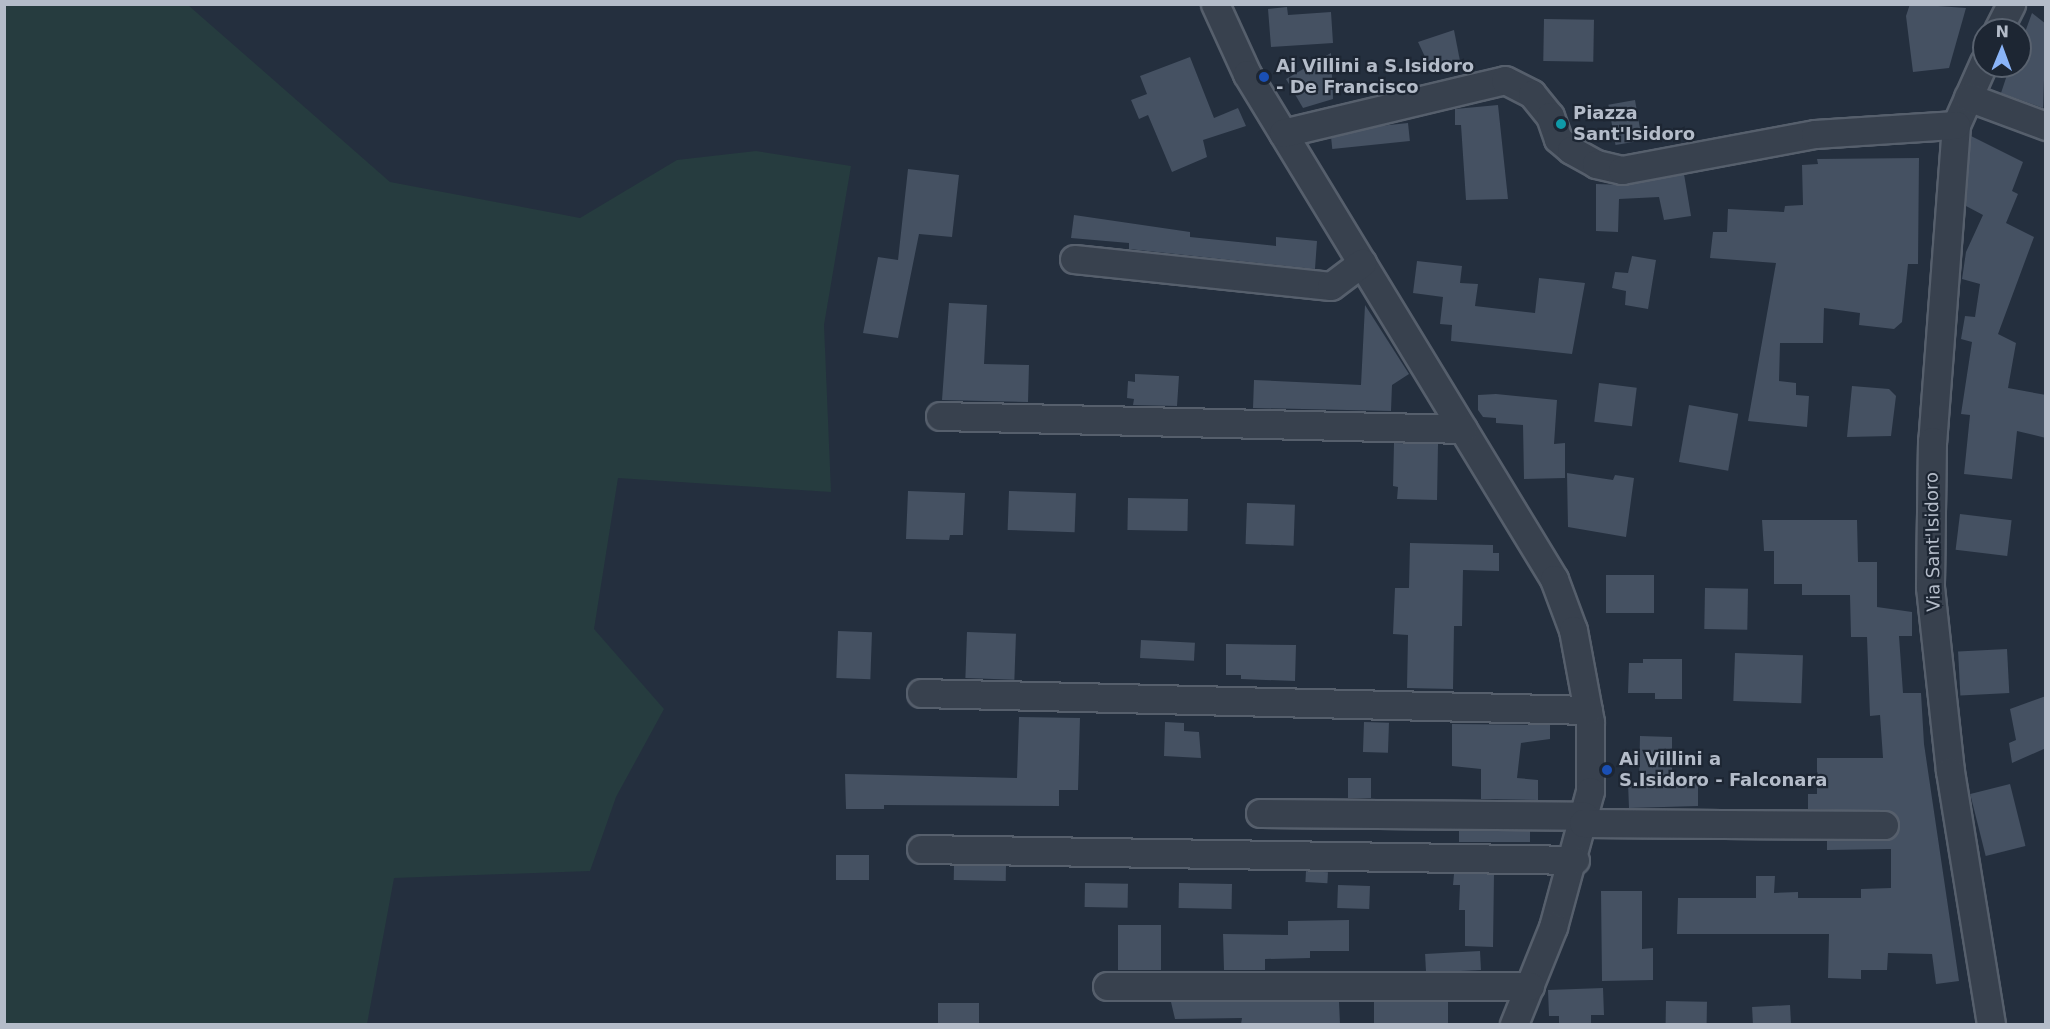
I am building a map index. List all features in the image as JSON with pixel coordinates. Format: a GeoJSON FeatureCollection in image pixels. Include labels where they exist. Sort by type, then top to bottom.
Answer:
{"type":"FeatureCollection","features":[{"type":"Feature","properties":{"kind":"street"},"geometry":{"type":"LineString","coordinates":[[1215,4],[1247,74],[1554,579],[1574,630],[1588,710],[1590,791],[1575,860],[1514,1024]]}},
{"type":"Feature","properties":{"kind":"street"},"geometry":{"type":"LineString","coordinates":[[2004,18],[2011,4]]}},
{"type":"Feature","properties":{"kind":"street","name":"Via Sant'Isidoro"},"geometry":{"type":"LineString","coordinates":[[1977,78],[1956,125],[1932,441],[1930,587],[1950,771],[1990,1024]]}},
{"type":"Feature","properties":{"kind":"street"},"geometry":{"type":"LineString","coordinates":[[1283,133],[1505,80],[1532,94],[1550,116],[1558,138],[1571,150],[1596,164],[1622,170],[1815,134],[1956,125]]}},
{"type":"Feature","properties":{"kind":"street"},"geometry":{"type":"LineString","coordinates":[[1968,97],[2046,126]]}},
{"type":"Feature","properties":{"kind":"street"},"geometry":{"type":"LineString","coordinates":[[1074,259],[1331,286],[1362,263]]}},
{"type":"Feature","properties":{"kind":"street"},"geometry":{"type":"LineString","coordinates":[[940,416],[1463,429]]}},
{"type":"Feature","properties":{"kind":"street"},"geometry":{"type":"LineString","coordinates":[[921,693],[1588,710]]}},
{"type":"Feature","properties":{"kind":"street"},"geometry":{"type":"LineString","coordinates":[[1260,813],[1884,825]]}},
{"type":"Feature","properties":{"kind":"street"},"geometry":{"type":"LineString","coordinates":[[921,849],[1575,860]]}},
{"type":"Feature","properties":{"kind":"street"},"geometry":{"type":"LineString","coordinates":[[1107,986],[1530,986]]}},
{"type":"Feature","properties":{"kind":"green space"},"geometry":{"type":"Polygon","coordinates":[[[5,4],[188,5],[390,182],[580,218],[677,160],[756,151],[851,166],[824,325],[831,492],[618,478],[594,629],[664,709],[616,797],[590,871],[394,878],[367,1024],[5,1024],[5,4]]]}},
{"type":"Feature","properties":{"kind":"building"},"geometry":{"type":"Polygon","coordinates":[[[1910,4],[1966,8],[1949,68],[1913,72],[1906,16],[1910,4]]]}},
{"type":"Feature","properties":{"kind":"building"},"geometry":{"type":"Polygon","coordinates":[[[1287,7],[1288,15],[1331,12],[1333,43],[1271,47],[1268,9],[1287,7]]]}},
{"type":"Feature","properties":{"kind":"building"},"geometry":{"type":"Polygon","coordinates":[[[2032,13],[2046,24],[2043,108],[2001,93],[2006,78],[2032,78],[2032,18],[2030,18],[2032,13]]]}},
{"type":"Feature","properties":{"kind":"building"},"geometry":{"type":"Polygon","coordinates":[[[1544,19],[1594,20],[1593,62],[1543,61],[1544,19]]]}},
{"type":"Feature","properties":{"kind":"building"},"geometry":{"type":"Polygon","coordinates":[[[1454,30],[1460,61],[1433,74],[1418,42],[1454,30]]]}},
{"type":"Feature","properties":{"kind":"building"},"geometry":{"type":"Polygon","coordinates":[[[1331,53],[1333,99],[1303,108],[1286,79],[1331,53]]]}},
{"type":"Feature","properties":{"kind":"building"},"geometry":{"type":"Polygon","coordinates":[[[1190,57],[1214,118],[1238,108],[1246,126],[1203,140],[1207,157],[1172,172],[1148,115],[1139,119],[1131,100],[1147,94],[1140,76],[1190,57]]]}},
{"type":"Feature","properties":{"kind":"building"},"geometry":{"type":"Polygon","coordinates":[[[1635,100],[1642,140],[1616,145],[1608,105],[1635,100]]]}},
{"type":"Feature","properties":{"kind":"building"},"geometry":{"type":"Polygon","coordinates":[[[1498,105],[1508,199],[1466,200],[1461,125],[1455,125],[1455,109],[1498,105]]]}},
{"type":"Feature","properties":{"kind":"building"},"geometry":{"type":"Polygon","coordinates":[[[1408,123],[1410,141],[1332,149],[1330,131],[1408,123]]]}},
{"type":"Feature","properties":{"kind":"building"},"geometry":{"type":"Polygon","coordinates":[[[1971,136],[2023,162],[2012,191],[2018,194],[2006,223],[2034,237],[1998,334],[2016,343],[2008,388],[2046,395],[2046,438],[2017,431],[2012,479],[1964,474],[1970,415],[1961,414],[1972,342],[1961,339],[1965,316],[1975,317],[1980,284],[1962,279],[1966,252],[1983,215],[1966,206],[1971,136]]]}},
{"type":"Feature","properties":{"kind":"building"},"geometry":{"type":"Polygon","coordinates":[[[1919,158],[1918,264],[1908,264],[1902,322],[1894,329],[1859,325],[1860,313],[1824,308],[1823,343],[1780,343],[1779,381],[1796,383],[1796,395],[1809,396],[1807,427],[1748,421],[1776,263],[1710,258],[1713,232],[1727,232],[1728,209],[1784,212],[1785,206],[1803,205],[1802,165],[1818,164],[1817,159],[1919,158]]]}},
{"type":"Feature","properties":{"kind":"building"},"geometry":{"type":"Polygon","coordinates":[[[908,169],[959,175],[952,237],[919,234],[898,338],[863,333],[878,257],[898,260],[908,169]]]}},
{"type":"Feature","properties":{"kind":"building"},"geometry":{"type":"Polygon","coordinates":[[[1684,174],[1691,216],[1664,220],[1659,197],[1619,199],[1618,232],[1596,231],[1596,184],[1625,185],[1684,174]]]}},
{"type":"Feature","properties":{"kind":"building"},"geometry":{"type":"Polygon","coordinates":[[[1074,215],[1190,232],[1190,237],[1276,246],[1276,237],[1317,241],[1315,269],[1129,249],[1129,243],[1071,238],[1074,215]]]}},
{"type":"Feature","properties":{"kind":"building"},"geometry":{"type":"Polygon","coordinates":[[[1632,256],[1656,260],[1648,309],[1625,305],[1626,291],[1612,288],[1615,272],[1628,273],[1632,256]]]}},
{"type":"Feature","properties":{"kind":"building"},"geometry":{"type":"Polygon","coordinates":[[[1417,261],[1462,266],[1460,283],[1478,284],[1475,306],[1535,313],[1539,278],[1585,283],[1572,354],[1451,341],[1452,325],[1440,324],[1443,297],[1413,293],[1417,261]]]}},
{"type":"Feature","properties":{"kind":"building"},"geometry":{"type":"Polygon","coordinates":[[[949,303],[987,305],[984,364],[1029,365],[1028,402],[942,400],[949,303]]]}},
{"type":"Feature","properties":{"kind":"building"},"geometry":{"type":"Polygon","coordinates":[[[1365,305],[1409,374],[1392,385],[1391,411],[1253,408],[1254,380],[1361,385],[1365,305]]]}},
{"type":"Feature","properties":{"kind":"building"},"geometry":{"type":"Polygon","coordinates":[[[1135,374],[1179,376],[1177,406],[1133,405],[1134,399],[1127,398],[1128,381],[1135,382],[1135,374]]]}},
{"type":"Feature","properties":{"kind":"building"},"geometry":{"type":"Polygon","coordinates":[[[1599,383],[1637,388],[1632,426],[1594,422],[1599,383]]]}},
{"type":"Feature","properties":{"kind":"building"},"geometry":{"type":"Polygon","coordinates":[[[1852,386],[1889,389],[1896,396],[1891,436],[1847,437],[1852,386]]]}},
{"type":"Feature","properties":{"kind":"building"},"geometry":{"type":"Polygon","coordinates":[[[1496,394],[1557,400],[1554,444],[1565,443],[1565,478],[1524,479],[1523,425],[1496,423],[1496,418],[1483,417],[1478,410],[1478,395],[1496,394]]]}},
{"type":"Feature","properties":{"kind":"building"},"geometry":{"type":"Polygon","coordinates":[[[1689,405],[1738,414],[1728,471],[1679,462],[1689,405]]]}},
{"type":"Feature","properties":{"kind":"building"},"geometry":{"type":"Polygon","coordinates":[[[1394,443],[1438,444],[1437,500],[1397,499],[1398,487],[1393,486],[1394,443]]]}},
{"type":"Feature","properties":{"kind":"building"},"geometry":{"type":"Polygon","coordinates":[[[1567,473],[1613,480],[1615,475],[1634,478],[1626,537],[1568,527],[1567,473]]]}},
{"type":"Feature","properties":{"kind":"building"},"geometry":{"type":"Polygon","coordinates":[[[908,491],[965,493],[963,535],[950,535],[949,540],[906,539],[908,491]]]}},
{"type":"Feature","properties":{"kind":"building"},"geometry":{"type":"Polygon","coordinates":[[[1009,491],[1076,493],[1075,532],[1008,530],[1009,491]]]}},
{"type":"Feature","properties":{"kind":"building"},"geometry":{"type":"Polygon","coordinates":[[[1128,498],[1188,499],[1187,531],[1127,530],[1128,498]]]}},
{"type":"Feature","properties":{"kind":"building"},"geometry":{"type":"Polygon","coordinates":[[[1247,503],[1295,505],[1294,546],[1246,544],[1247,503]]]}},
{"type":"Feature","properties":{"kind":"building"},"geometry":{"type":"Polygon","coordinates":[[[1960,514],[2012,520],[2007,556],[1956,550],[1960,514]]]}},
{"type":"Feature","properties":{"kind":"building"},"geometry":{"type":"Polygon","coordinates":[[[1762,520],[1857,520],[1858,562],[1877,562],[1877,607],[1912,612],[1912,636],[1899,636],[1903,693],[1921,693],[1924,744],[1959,981],[1936,984],[1932,954],[1888,953],[1887,970],[1861,970],[1861,979],[1828,978],[1829,934],[1677,934],[1678,898],[1756,898],[1756,876],[1775,876],[1774,893],[1798,892],[1798,898],[1861,898],[1861,889],[1891,888],[1891,849],[1827,850],[1827,840],[1891,839],[1900,826],[1892,812],[1808,809],[1808,794],[1817,794],[1817,758],[1883,758],[1880,715],[1870,716],[1867,637],[1851,637],[1850,595],[1802,595],[1802,584],[1774,584],[1774,551],[1764,551],[1762,520]]]}},
{"type":"Feature","properties":{"kind":"building"},"geometry":{"type":"Polygon","coordinates":[[[1410,543],[1493,545],[1493,553],[1499,553],[1499,571],[1463,570],[1462,626],[1454,626],[1453,689],[1407,688],[1408,635],[1393,634],[1395,588],[1409,588],[1410,543]]]}},
{"type":"Feature","properties":{"kind":"building"},"geometry":{"type":"Polygon","coordinates":[[[1606,575],[1654,575],[1654,613],[1606,613],[1606,575]]]}},
{"type":"Feature","properties":{"kind":"building"},"geometry":{"type":"Polygon","coordinates":[[[1705,588],[1748,589],[1747,630],[1704,629],[1705,588]]]}},
{"type":"Feature","properties":{"kind":"building"},"geometry":{"type":"Polygon","coordinates":[[[838,631],[872,632],[870,679],[836,678],[838,631]]]}},
{"type":"Feature","properties":{"kind":"building"},"geometry":{"type":"Polygon","coordinates":[[[967,632],[1016,634],[1014,680],[965,678],[967,632]]]}},
{"type":"Feature","properties":{"kind":"building"},"geometry":{"type":"Polygon","coordinates":[[[1141,640],[1195,643],[1194,661],[1140,658],[1141,640]]]}},
{"type":"Feature","properties":{"kind":"building"},"geometry":{"type":"Polygon","coordinates":[[[1226,644],[1296,645],[1295,681],[1241,679],[1241,675],[1226,675],[1226,644]]]}},
{"type":"Feature","properties":{"kind":"building"},"geometry":{"type":"Polygon","coordinates":[[[2007,649],[2009,693],[1960,696],[1958,652],[2007,649]]]}},
{"type":"Feature","properties":{"kind":"building"},"geometry":{"type":"Polygon","coordinates":[[[1735,653],[1803,655],[1801,703],[1733,701],[1735,653]]]}},
{"type":"Feature","properties":{"kind":"building"},"geometry":{"type":"Polygon","coordinates":[[[1643,659],[1682,659],[1682,699],[1655,699],[1655,693],[1628,693],[1629,663],[1643,663],[1643,659]]]}},
{"type":"Feature","properties":{"kind":"building"},"geometry":{"type":"Polygon","coordinates":[[[2046,696],[2046,748],[2012,763],[2009,743],[2016,740],[2010,709],[2046,696]]]}},
{"type":"Feature","properties":{"kind":"building"},"geometry":{"type":"Polygon","coordinates":[[[1019,717],[1080,718],[1078,790],[1059,790],[1059,806],[884,805],[884,809],[846,809],[845,774],[1017,778],[1019,717]]]}},
{"type":"Feature","properties":{"kind":"building"},"geometry":{"type":"Polygon","coordinates":[[[1165,722],[1184,723],[1184,731],[1199,732],[1201,758],[1164,756],[1165,722]]]}},
{"type":"Feature","properties":{"kind":"building"},"geometry":{"type":"Polygon","coordinates":[[[1364,722],[1389,723],[1388,753],[1363,752],[1364,722]]]}},
{"type":"Feature","properties":{"kind":"building"},"geometry":{"type":"Polygon","coordinates":[[[1452,724],[1550,725],[1550,739],[1521,743],[1517,778],[1538,780],[1538,800],[1481,799],[1481,769],[1452,766],[1452,724]]]}},
{"type":"Feature","properties":{"kind":"building"},"geometry":{"type":"Polygon","coordinates":[[[1640,736],[1672,737],[1672,784],[1698,783],[1698,806],[1629,808],[1628,783],[1639,783],[1640,736]]]}},
{"type":"Feature","properties":{"kind":"building"},"geometry":{"type":"Polygon","coordinates":[[[1348,778],[1371,778],[1371,798],[1348,798],[1348,778]]]}},
{"type":"Feature","properties":{"kind":"building"},"geometry":{"type":"Polygon","coordinates":[[[2010,784],[2025,846],[1986,856],[1970,794],[2010,784]]]}},
{"type":"Feature","properties":{"kind":"building"},"geometry":{"type":"Polygon","coordinates":[[[1459,831],[1530,831],[1530,842],[1459,842],[1459,831]]]}},
{"type":"Feature","properties":{"kind":"building"},"geometry":{"type":"Polygon","coordinates":[[[836,855],[869,855],[869,880],[836,880],[836,855]]]}},
{"type":"Feature","properties":{"kind":"building"},"geometry":{"type":"Polygon","coordinates":[[[954,865],[1006,866],[1006,881],[954,880],[954,865]]]}},
{"type":"Feature","properties":{"kind":"building"},"geometry":{"type":"Polygon","coordinates":[[[1306,871],[1328,872],[1327,883],[1305,882],[1306,871]]]}},
{"type":"Feature","properties":{"kind":"building"},"geometry":{"type":"Polygon","coordinates":[[[1454,874],[1494,874],[1493,947],[1465,946],[1465,910],[1459,910],[1460,885],[1453,885],[1454,874]]]}},
{"type":"Feature","properties":{"kind":"building"},"geometry":{"type":"Polygon","coordinates":[[[1085,883],[1128,884],[1128,908],[1085,907],[1085,883]]]}},
{"type":"Feature","properties":{"kind":"building"},"geometry":{"type":"Polygon","coordinates":[[[1179,883],[1232,884],[1232,909],[1179,908],[1179,883]]]}},
{"type":"Feature","properties":{"kind":"building"},"geometry":{"type":"Polygon","coordinates":[[[1338,885],[1370,886],[1369,909],[1337,908],[1338,885]]]}},
{"type":"Feature","properties":{"kind":"building"},"geometry":{"type":"Polygon","coordinates":[[[1601,891],[1642,891],[1642,949],[1653,948],[1653,980],[1602,981],[1601,891]]]}},
{"type":"Feature","properties":{"kind":"building"},"geometry":{"type":"Polygon","coordinates":[[[1349,920],[1349,951],[1310,951],[1310,958],[1265,959],[1265,970],[1224,970],[1223,934],[1288,935],[1288,921],[1349,920]]]}},
{"type":"Feature","properties":{"kind":"building"},"geometry":{"type":"Polygon","coordinates":[[[1118,925],[1161,925],[1161,970],[1118,970],[1118,925]]]}},
{"type":"Feature","properties":{"kind":"building"},"geometry":{"type":"Polygon","coordinates":[[[1480,951],[1481,970],[1426,973],[1425,954],[1480,951]]]}},
{"type":"Feature","properties":{"kind":"building"},"geometry":{"type":"Polygon","coordinates":[[[1603,988],[1604,1015],[1591,1015],[1591,1024],[1559,1024],[1559,1016],[1549,1016],[1548,990],[1603,988]]]}},
{"type":"Feature","properties":{"kind":"building"},"geometry":{"type":"Polygon","coordinates":[[[1666,1001],[1707,1002],[1707,1024],[1666,1024],[1666,1001]]]}},
{"type":"Feature","properties":{"kind":"building"},"geometry":{"type":"Polygon","coordinates":[[[1171,1002],[1339,1002],[1340,1024],[1241,1024],[1242,1018],[1175,1019],[1171,1002]]]}},
{"type":"Feature","properties":{"kind":"building"},"geometry":{"type":"Polygon","coordinates":[[[1374,1002],[1448,1002],[1448,1024],[1374,1024],[1374,1002]]]}},
{"type":"Feature","properties":{"kind":"building"},"geometry":{"type":"Polygon","coordinates":[[[938,1003],[979,1003],[979,1024],[938,1024],[938,1003]]]}},
{"type":"Feature","properties":{"kind":"building"},"geometry":{"type":"Polygon","coordinates":[[[1790,1005],[1791,1024],[1753,1024],[1752,1007],[1790,1005]]]}},
{"type":"Feature","properties":{"kind":"place","name":"Ai Villini a S.Isidoro - De Francisco"},"geometry":{"type":"Point","coordinates":[1264,77]}},
{"type":"Feature","properties":{"kind":"place","name":"Piazza Sant'Isidoro"},"geometry":{"type":"Point","coordinates":[1561,124]}},
{"type":"Feature","properties":{"kind":"place","name":"Ai Villini a S.Isidoro - Falconara"},"geometry":{"type":"Point","coordinates":[1607,770]}}]}
